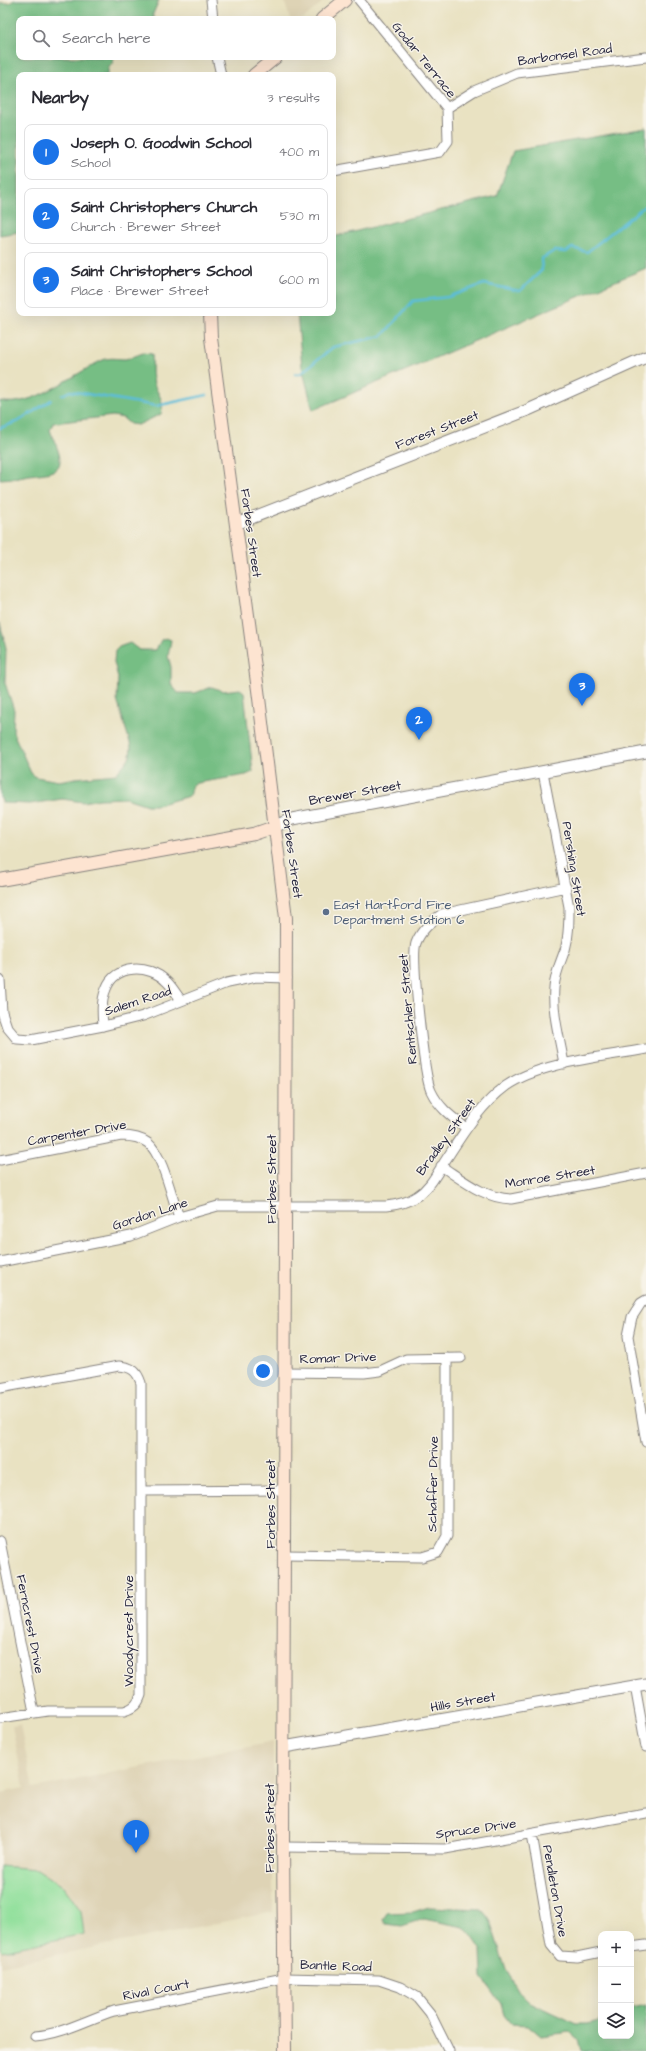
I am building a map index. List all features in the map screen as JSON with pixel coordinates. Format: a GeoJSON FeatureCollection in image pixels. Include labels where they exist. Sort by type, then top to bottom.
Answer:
{"type":"FeatureCollection","features":[{"type":"Feature","properties":{"kind":"main road"},"geometry":{"type":"LineString","coordinates":[[325,16],[344,0]]}},
{"type":"Feature","properties":{"kind":"main road"},"geometry":{"type":"LineString","coordinates":[[258,72],[272,60]]}},
{"type":"Feature","properties":{"kind":"main road","name":"Forbes Street"},"geometry":{"type":"LineString","coordinates":[[210,316],[211,338],[258,690],[274,827],[286,908],[287,978],[283,1848],[285,2051]]}},
{"type":"Feature","properties":{"kind":"main road","name":"Brewer Street"},"geometry":{"type":"LineString","coordinates":[[0,880],[254,834],[274,827]]}},
{"type":"Feature","properties":{"kind":"street"},"geometry":{"type":"LineString","coordinates":[[211,0],[213,16]]}},
{"type":"Feature","properties":{"kind":"street","name":"Godar Terrace"},"geometry":{"type":"LineString","coordinates":[[336,170],[440,152],[448,141],[447,108],[359,0]]}},
{"type":"Feature","properties":{"kind":"street","name":"Barbonsel Road"},"geometry":{"type":"LineString","coordinates":[[447,108],[474,91],[517,73],[646,57]]}},
{"type":"Feature","properties":{"kind":"street"},"geometry":{"type":"LineString","coordinates":[[218,60],[220,72]]}},
{"type":"Feature","properties":{"kind":"street","name":"Forest Street"},"geometry":{"type":"LineString","coordinates":[[236,524],[528,410],[646,357]]}},
{"type":"Feature","properties":{"kind":"street","name":"Brewer Street"},"geometry":{"type":"LineString","coordinates":[[274,827],[292,819],[646,752]]}},
{"type":"Feature","properties":{"kind":"street","name":"Pershing Street"},"geometry":{"type":"LineString","coordinates":[[543,772],[569,907],[569,928],[565,949],[557,969],[554,1007],[564,1064]]}},
{"type":"Feature","properties":{"kind":"street","name":"Rentschler Street"},"geometry":{"type":"LineString","coordinates":[[466,1128],[441,1109],[431,1091],[426,1072],[414,964],[416,944],[426,926],[442,914],[566,887]]}},
{"type":"Feature","properties":{"kind":"street","name":"Salem Road"},"geometry":{"type":"LineString","coordinates":[[103,1026],[102,1006],[106,988],[116,975],[133,968],[150,970],[165,980],[181,1000]]}},
{"type":"Feature","properties":{"kind":"street","name":"Salem Road"},"geometry":{"type":"LineString","coordinates":[[0,980],[2,1012],[7,1027],[17,1039],[31,1040],[103,1026],[142,1016],[227,983],[256,977],[287,978]]}},
{"type":"Feature","properties":{"kind":"street","name":"Bradley Street"},"geometry":{"type":"LineString","coordinates":[[286,1205],[386,1206],[403,1204],[418,1196],[432,1182],[466,1128],[487,1103],[506,1086],[527,1075],[564,1064],[646,1049]]}},
{"type":"Feature","properties":{"kind":"street","name":"Carpenter Drive"},"geometry":{"type":"LineString","coordinates":[[0,1160],[121,1136],[135,1136],[148,1144],[158,1158],[179,1217]]}},
{"type":"Feature","properties":{"kind":"street","name":"Monroe Street"},"geometry":{"type":"LineString","coordinates":[[441,1166],[484,1194],[497,1198],[511,1199],[646,1173]]}},
{"type":"Feature","properties":{"kind":"street","name":"Gordon Lane"},"geometry":{"type":"LineString","coordinates":[[0,1262],[131,1236],[179,1217],[218,1206],[286,1205]]}},
{"type":"Feature","properties":{"kind":"street"},"geometry":{"type":"LineString","coordinates":[[646,1300],[641,1303],[632,1317],[628,1336],[646,1442]]}},
{"type":"Feature","properties":{"kind":"street","name":"Schaffer Drive"},"geometry":{"type":"LineString","coordinates":[[285,1555],[422,1557],[438,1552],[447,1536],[447,1358]]}},
{"type":"Feature","properties":{"kind":"street","name":"Romar Drive"},"geometry":{"type":"LineString","coordinates":[[285,1372],[380,1371],[406,1359],[461,1358]]}},
{"type":"Feature","properties":{"kind":"street"},"geometry":{"type":"LineString","coordinates":[[0,1388],[119,1366],[129,1367],[137,1372],[142,1383],[142,1490],[284,1490]]}},
{"type":"Feature","properties":{"kind":"street","name":"Woodycrest Drive"},"geometry":{"type":"LineString","coordinates":[[0,1718],[34,1712],[124,1711],[132,1708],[138,1702],[141,1695],[142,1490]]}},
{"type":"Feature","properties":{"kind":"street","name":"Ferncrest Drive"},"geometry":{"type":"LineString","coordinates":[[0,1541],[34,1712]]}},
{"type":"Feature","properties":{"kind":"street"},"geometry":{"type":"LineString","coordinates":[[640,1685],[646,1747]]}},
{"type":"Feature","properties":{"kind":"street","name":"Hills Street"},"geometry":{"type":"LineString","coordinates":[[284,1747],[640,1685]]}},
{"type":"Feature","properties":{"kind":"street","name":"Spruce Drive"},"geometry":{"type":"LineString","coordinates":[[283,1848],[445,1849],[646,1813]]}},
{"type":"Feature","properties":{"kind":"street","name":"Pendleton Drive"},"geometry":{"type":"LineString","coordinates":[[532,1834],[551,1945],[560,1956],[577,1957],[598,1953]]}},
{"type":"Feature","properties":{"kind":"street"},"geometry":{"type":"LineString","coordinates":[[634,1946],[646,1944]]}},
{"type":"Feature","properties":{"kind":"street","name":"Rival Court"},"geometry":{"type":"LineString","coordinates":[[35,2036],[49,2035],[92,2017],[114,2011],[284,1978]]}},
{"type":"Feature","properties":{"kind":"street","name":"Bantle Road"},"geometry":{"type":"LineString","coordinates":[[284,1978],[356,1978],[379,1980],[400,1987],[417,1997],[430,2013],[449,2051]]}},
{"type":"Feature","properties":{"kind":"shaded area"},"geometry":{"type":"Polygon","coordinates":[[[284,0],[325,0],[306,16],[289,16],[284,0]]]}},
{"type":"Feature","properties":{"kind":"shaded area"},"geometry":{"type":"Polygon","coordinates":[[[20,1725],[33,1788],[273,1741],[273,1912],[0,1966],[0,1793],[24,1788],[12,1726],[20,1725]]]}},
{"type":"Feature","properties":{"kind":"green space"},"geometry":{"type":"Polygon","coordinates":[[[15,0],[159,0],[153,16],[16,16],[16,60],[113,60],[108,69],[108,72],[16,72],[16,232],[0,235],[0,3],[9,3],[15,0]]]}},
{"type":"Feature","properties":{"kind":"green space"},"geometry":{"type":"Polygon","coordinates":[[[646,128],[646,268],[313,410],[302,367],[297,316],[336,316],[336,236],[497,196],[513,151],[646,128]]]}},
{"type":"Feature","properties":{"kind":"green space"},"geometry":{"type":"Polygon","coordinates":[[[143,353],[152,354],[152,376],[162,403],[161,414],[138,425],[130,424],[123,418],[113,416],[53,423],[50,430],[59,454],[59,466],[55,470],[48,473],[0,479],[0,401],[12,402],[25,400],[53,388],[103,360],[111,358],[125,359],[143,353]]]}},
{"type":"Feature","properties":{"kind":"green space"},"geometry":{"type":"Polygon","coordinates":[[[0,623],[6,648],[5,683],[14,710],[13,732],[31,773],[36,777],[59,781],[116,774],[130,757],[131,746],[117,700],[118,678],[114,662],[115,651],[119,647],[130,643],[139,650],[156,650],[161,640],[166,638],[171,640],[168,656],[171,667],[171,684],[178,693],[195,693],[212,687],[223,691],[240,689],[244,692],[253,772],[246,775],[197,783],[192,785],[189,796],[157,805],[147,805],[126,798],[100,799],[83,802],[62,799],[30,804],[3,803],[0,797],[0,623]]]}},
{"type":"Feature","properties":{"kind":"green space"},"geometry":{"type":"Polygon","coordinates":[[[0,1866],[37,1869],[64,1887],[81,1911],[84,1934],[2,1951],[0,1949],[0,1866]]]}},
{"type":"Feature","properties":{"kind":"green space"},"geometry":{"type":"Polygon","coordinates":[[[429,1907],[482,1909],[491,1924],[506,1970],[520,1993],[528,2001],[577,2024],[587,2024],[598,2021],[598,2039],[634,2039],[634,2007],[646,2005],[646,2051],[581,2051],[578,2039],[570,2032],[541,2036],[528,2025],[511,2024],[504,2015],[501,2004],[482,1977],[481,1949],[464,1927],[424,1919],[402,1926],[386,1924],[383,1919],[387,1913],[413,1912],[429,1907]]]}},
{"type":"Feature","properties":{"kind":"waterway"},"geometry":{"type":"LineString","coordinates":[[295,374],[300,374],[333,347],[382,336],[413,301],[448,297],[484,284],[520,291],[542,270],[541,259],[554,251],[566,252],[572,248],[587,252],[646,205]]}},
{"type":"Feature","properties":{"kind":"waterway"},"geometry":{"type":"LineString","coordinates":[[62,395],[70,391],[156,406],[207,395]]}},
{"type":"Feature","properties":{"kind":"waterway"},"geometry":{"type":"LineString","coordinates":[[0,428],[19,421],[51,400]]}},
{"type":"Feature","properties":{"kind":"place","name":"Saint Christophers School"},"geometry":{"type":"Point","coordinates":[582,706]}},
{"type":"Feature","properties":{"kind":"place","name":"Saint Christophers Church"},"geometry":{"type":"Point","coordinates":[419,740]}},
{"type":"Feature","properties":{"kind":"place","name":"East Hartford Fire Department Station 6"},"geometry":{"type":"Point","coordinates":[326,912]}},
{"type":"Feature","properties":{"kind":"place","name":"Joseph O. Goodwin School"},"geometry":{"type":"Point","coordinates":[136,1853]}}]}
